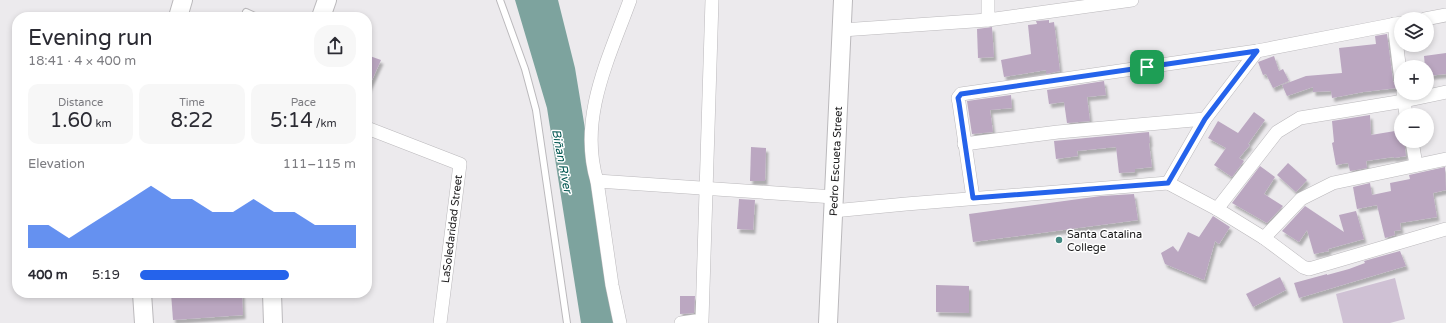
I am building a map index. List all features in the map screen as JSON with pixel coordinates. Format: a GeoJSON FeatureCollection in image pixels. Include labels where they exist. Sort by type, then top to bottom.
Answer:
{"type":"FeatureCollection","features":[{"type":"Feature","properties":{"kind":"street"},"geometry":{"type":"LineString","coordinates":[[179,12],[183,0]]}},
{"type":"Feature","properties":{"kind":"street"},"geometry":{"type":"LineString","coordinates":[[323,12],[327,0]]}},
{"type":"Feature","properties":{"kind":"street"},"geometry":{"type":"LineString","coordinates":[[620,323],[612,285],[597,181],[593,167],[591,129],[599,82],[630,0]]}},
{"type":"Feature","properties":{"kind":"street"},"geometry":{"type":"LineString","coordinates":[[681,323],[702,320],[712,0]]}},
{"type":"Feature","properties":{"kind":"street","name":"Pedro Escueta Street"},"geometry":{"type":"LineString","coordinates":[[828,323],[843,0]]}},
{"type":"Feature","properties":{"kind":"street"},"geometry":{"type":"LineString","coordinates":[[988,0],[988,20]]}},
{"type":"Feature","properties":{"kind":"street"},"geometry":{"type":"LineString","coordinates":[[842,30],[988,20],[1132,0]]}},
{"type":"Feature","properties":{"kind":"street"},"geometry":{"type":"LineString","coordinates":[[1434,17],[1446,15]]}},
{"type":"Feature","properties":{"kind":"street"},"geometry":{"type":"LineString","coordinates":[[973,198],[958,98],[961,94],[1257,51],[1394,25]]}},
{"type":"Feature","properties":{"kind":"street"},"geometry":{"type":"LineString","coordinates":[[1168,183],[1205,119],[1257,51]]}},
{"type":"Feature","properties":{"kind":"street"},"geometry":{"type":"LineString","coordinates":[[1434,93],[1446,92]]}},
{"type":"Feature","properties":{"kind":"street"},"geometry":{"type":"LineString","coordinates":[[1217,209],[1277,132],[1300,118],[1394,99]]}},
{"type":"Feature","properties":{"kind":"street"},"geometry":{"type":"LineString","coordinates":[[964,144],[1058,132],[1205,119]]}},
{"type":"Feature","properties":{"kind":"street","name":"LaSoledaridad Street"},"geometry":{"type":"LineString","coordinates":[[372,130],[460,164],[440,323]]}},
{"type":"Feature","properties":{"kind":"street"},"geometry":{"type":"LineString","coordinates":[[1413,148],[1416,165]]}},
{"type":"Feature","properties":{"kind":"street"},"geometry":{"type":"LineString","coordinates":[[1264,238],[1301,199],[1333,183],[1446,159]]}},
{"type":"Feature","properties":{"kind":"street"},"geometry":{"type":"LineString","coordinates":[[597,181],[706,188],[833,204],[973,198],[1168,183],[1217,209],[1264,238],[1303,268],[1309,269],[1446,229]]}},
{"type":"Feature","properties":{"kind":"street"},"geometry":{"type":"LineString","coordinates":[[142,298],[144,323]]}},
{"type":"Feature","properties":{"kind":"street"},"geometry":{"type":"LineString","coordinates":[[272,298],[272,323]]}},
{"type":"Feature","properties":{"kind":"lane"},"geometry":{"type":"LineString","coordinates":[[500,0],[525,69],[536,110],[567,323]]}},
{"type":"Feature","properties":{"kind":"shaded area"},"geometry":{"type":"Polygon","coordinates":[[[1395,278],[1405,319],[1390,323],[1343,323],[1336,294],[1395,278]]]}},
{"type":"Feature","properties":{"kind":"water","name":"Biñan River"},"geometry":{"type":"Polygon","coordinates":[[[515,0],[558,0],[575,68],[617,323],[581,323],[547,108],[515,0]]]}},
{"type":"Feature","properties":{"kind":"building"},"geometry":{"type":"Polygon","coordinates":[[[1049,20],[1049,23],[1054,22],[1060,71],[1046,74],[1046,70],[1004,77],[1001,60],[1031,54],[1028,25],[1037,24],[1036,21],[1049,20]]]}},
{"type":"Feature","properties":{"kind":"building"},"geometry":{"type":"Polygon","coordinates":[[[992,27],[994,57],[978,58],[977,29],[992,27]]]}},
{"type":"Feature","properties":{"kind":"building"},"geometry":{"type":"Polygon","coordinates":[[[1387,34],[1394,88],[1332,98],[1331,91],[1313,92],[1313,87],[1287,96],[1282,85],[1306,76],[1342,73],[1339,48],[1376,44],[1375,36],[1387,34]]]}},
{"type":"Feature","properties":{"kind":"building"},"geometry":{"type":"Polygon","coordinates":[[[1446,53],[1446,74],[1434,75],[1434,60],[1424,60],[1424,56],[1446,53]]]}},
{"type":"Feature","properties":{"kind":"building"},"geometry":{"type":"Polygon","coordinates":[[[1274,56],[1279,71],[1283,69],[1289,81],[1273,88],[1266,74],[1263,75],[1258,62],[1274,56]]]}},
{"type":"Feature","properties":{"kind":"building"},"geometry":{"type":"Polygon","coordinates":[[[372,57],[381,60],[372,80],[372,57]]]}},
{"type":"Feature","properties":{"kind":"building"},"geometry":{"type":"Polygon","coordinates":[[[1104,81],[1106,95],[1087,97],[1090,121],[1067,123],[1064,102],[1049,104],[1047,90],[1104,81]]]}},
{"type":"Feature","properties":{"kind":"building"},"geometry":{"type":"Polygon","coordinates":[[[1011,95],[1012,108],[990,110],[993,132],[972,134],[967,101],[1011,95]]]}},
{"type":"Feature","properties":{"kind":"building"},"geometry":{"type":"Polygon","coordinates":[[[1254,112],[1265,120],[1248,144],[1250,145],[1239,158],[1244,161],[1232,177],[1214,165],[1226,148],[1208,138],[1218,121],[1238,133],[1254,112]]]}},
{"type":"Feature","properties":{"kind":"building"},"geometry":{"type":"Polygon","coordinates":[[[1370,115],[1371,135],[1394,131],[1394,148],[1405,148],[1406,156],[1366,161],[1367,168],[1350,171],[1348,163],[1336,165],[1332,143],[1334,142],[1332,121],[1370,115]]]}},
{"type":"Feature","properties":{"kind":"building"},"geometry":{"type":"Polygon","coordinates":[[[1149,132],[1152,167],[1135,169],[1135,172],[1119,173],[1116,147],[1077,151],[1078,156],[1056,159],[1054,141],[1149,132]]]}},
{"type":"Feature","properties":{"kind":"building"},"geometry":{"type":"Polygon","coordinates":[[[751,147],[766,148],[765,181],[750,181],[751,147]]]}},
{"type":"Feature","properties":{"kind":"building"},"geometry":{"type":"Polygon","coordinates":[[[1288,163],[1307,180],[1296,192],[1277,175],[1288,163]]]}},
{"type":"Feature","properties":{"kind":"building"},"geometry":{"type":"Polygon","coordinates":[[[1260,166],[1275,177],[1264,194],[1283,206],[1267,223],[1232,203],[1260,166]]]}},
{"type":"Feature","properties":{"kind":"building"},"geometry":{"type":"Polygon","coordinates":[[[1445,167],[1446,190],[1433,193],[1437,217],[1400,223],[1401,230],[1394,231],[1395,235],[1385,238],[1377,205],[1357,209],[1353,187],[1370,183],[1372,195],[1391,191],[1390,183],[1410,179],[1409,175],[1445,167]]]}},
{"type":"Feature","properties":{"kind":"building"},"geometry":{"type":"Polygon","coordinates":[[[1134,194],[1138,220],[973,242],[969,214],[1101,196],[1134,194]]]}},
{"type":"Feature","properties":{"kind":"building"},"geometry":{"type":"Polygon","coordinates":[[[739,199],[755,200],[753,230],[737,229],[739,199]]]}},
{"type":"Feature","properties":{"kind":"building"},"geometry":{"type":"Polygon","coordinates":[[[1305,206],[1344,232],[1339,215],[1356,211],[1364,239],[1328,249],[1329,251],[1314,254],[1307,230],[1299,242],[1282,231],[1305,206]]]}},
{"type":"Feature","properties":{"kind":"building"},"geometry":{"type":"Polygon","coordinates":[[[1213,216],[1230,227],[1219,244],[1215,241],[1204,280],[1165,264],[1161,253],[1173,246],[1178,252],[1188,232],[1199,237],[1213,216]]]}},
{"type":"Feature","properties":{"kind":"building"},"geometry":{"type":"Polygon","coordinates":[[[1400,251],[1406,266],[1299,298],[1294,283],[1349,269],[1365,263],[1364,261],[1400,251]]]}},
{"type":"Feature","properties":{"kind":"building"},"geometry":{"type":"Polygon","coordinates":[[[1280,277],[1286,290],[1253,307],[1246,294],[1280,277]]]}},
{"type":"Feature","properties":{"kind":"building"},"geometry":{"type":"Polygon","coordinates":[[[936,285],[969,286],[969,313],[936,312],[936,285]]]}},
{"type":"Feature","properties":{"kind":"building"},"geometry":{"type":"Polygon","coordinates":[[[680,296],[695,296],[694,313],[680,314],[680,296]]]}},
{"type":"Feature","properties":{"kind":"building"},"geometry":{"type":"Polygon","coordinates":[[[171,298],[242,298],[243,315],[173,320],[171,298]]]}},
{"type":"Feature","properties":{"kind":"place","name":"Santa Catalina College"},"geometry":{"type":"Point","coordinates":[1059,240]}},
{"type":"Feature","properties":{"kind":"route"},"geometry":{"type":"LineString","coordinates":[[1257,51],[1205,119],[1168,183],[973,198],[958,98],[961,94],[1147,67],[1257,51]]}}]}
